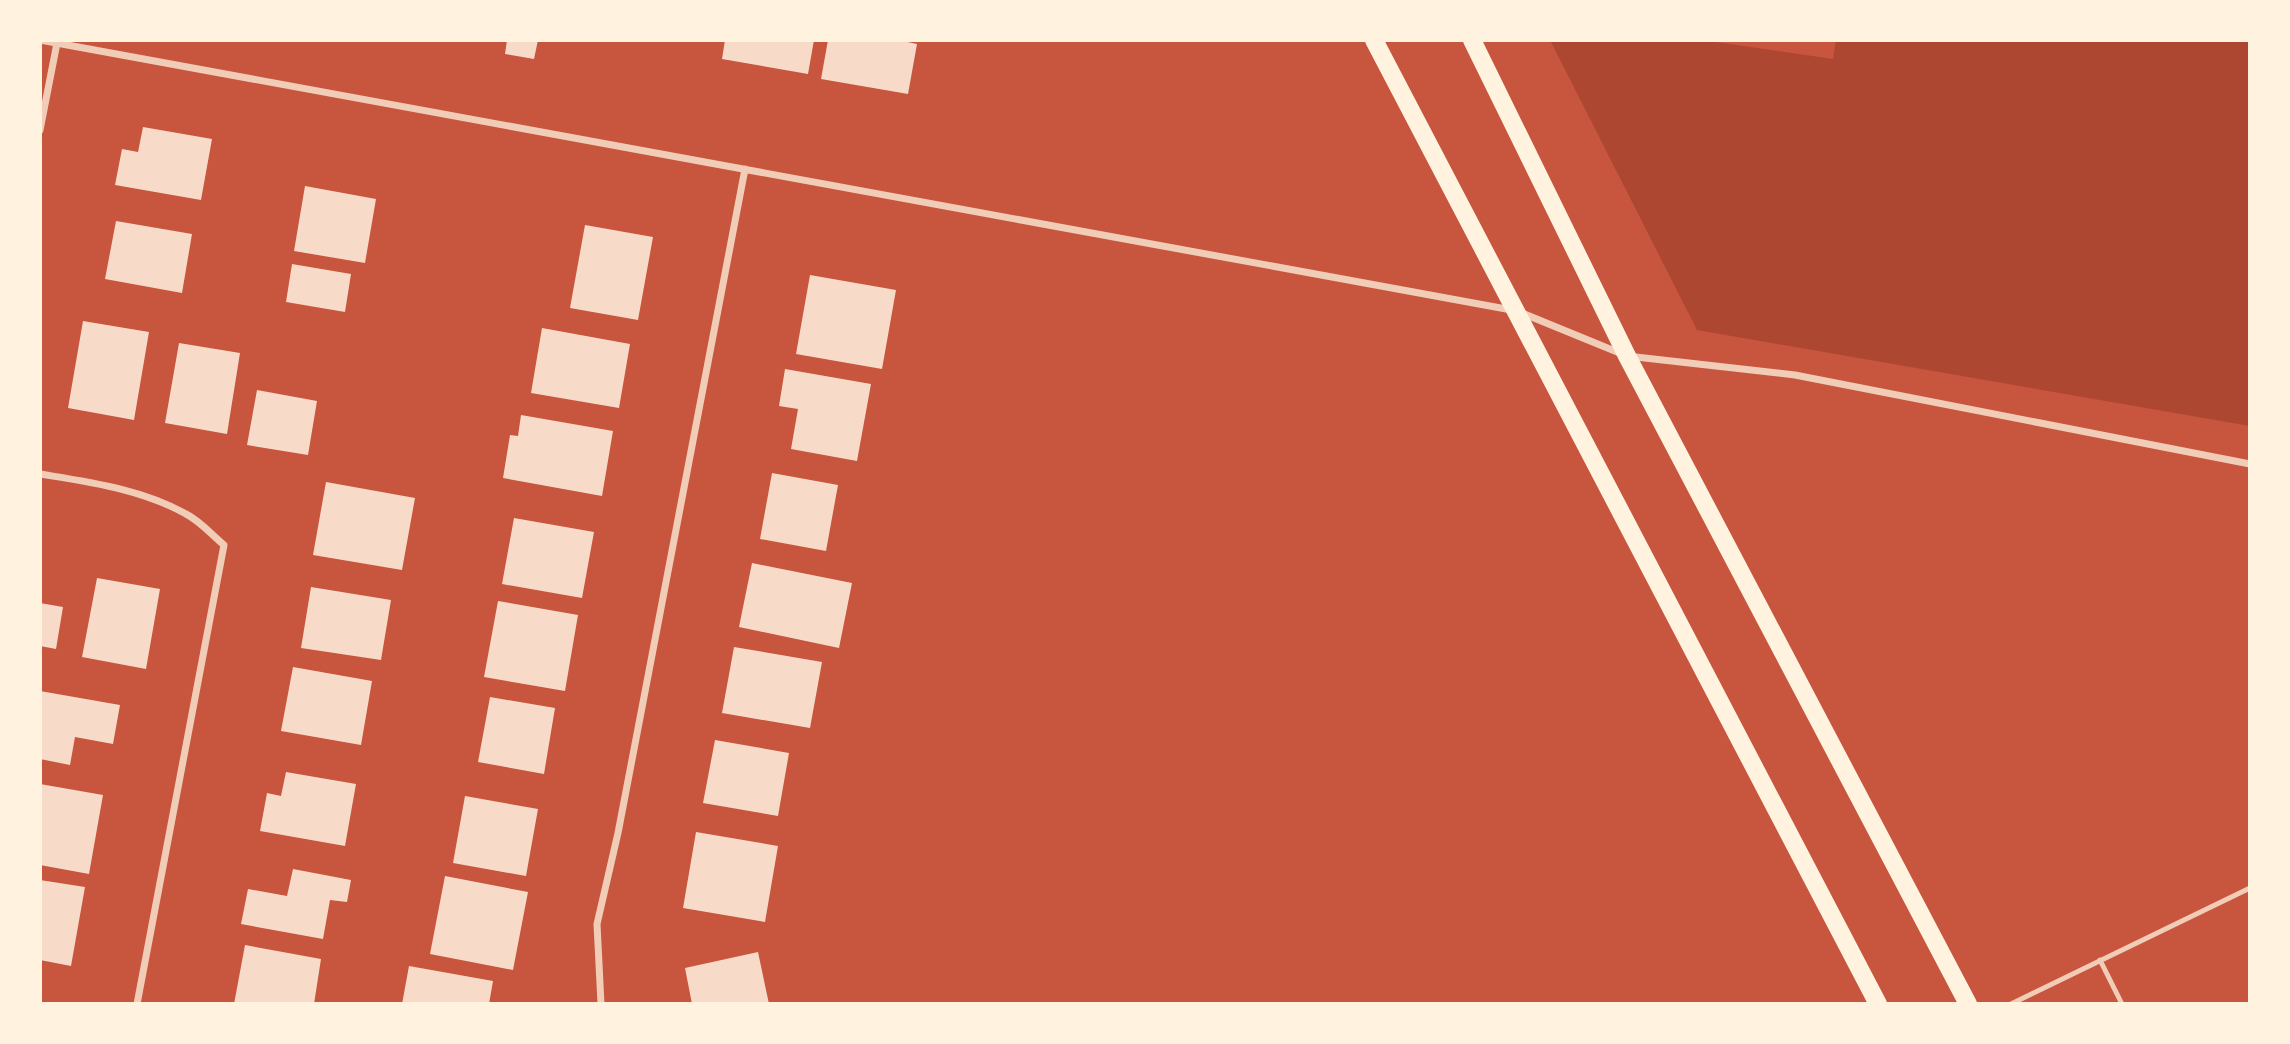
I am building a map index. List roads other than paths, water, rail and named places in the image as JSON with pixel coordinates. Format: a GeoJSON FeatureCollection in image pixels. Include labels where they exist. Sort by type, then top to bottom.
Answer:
{"type":"FeatureCollection","features":[{"type":"Feature","properties":{"kind":"main road"},"geometry":{"type":"LineString","coordinates":[[1374,40],[1878,1004]]}},
{"type":"Feature","properties":{"kind":"main road"},"geometry":{"type":"LineString","coordinates":[[1472,40],[1627,356],[1968,1004]]}},
{"type":"Feature","properties":{"kind":"street"},"geometry":{"type":"LineString","coordinates":[[40,40],[1517,311],[1627,356],[1795,374],[2250,464]]}},
{"type":"Feature","properties":{"kind":"street"},"geometry":{"type":"LineString","coordinates":[[40,130],[57,43]]}},
{"type":"Feature","properties":{"kind":"street"},"geometry":{"type":"LineString","coordinates":[[601,1004],[597,924],[618,834],[745,169]]}},
{"type":"Feature","properties":{"kind":"street"},"geometry":{"type":"LineString","coordinates":[[40,474],[94,482],[148,497],[187,514],[224,545],[137,1004]]}},
{"type":"Feature","properties":{"kind":"lane"},"geometry":{"type":"LineString","coordinates":[[2011,1004],[2250,888]]}},
{"type":"Feature","properties":{"kind":"lane"},"geometry":{"type":"LineString","coordinates":[[2101,960],[2122,1004]]}}]}
